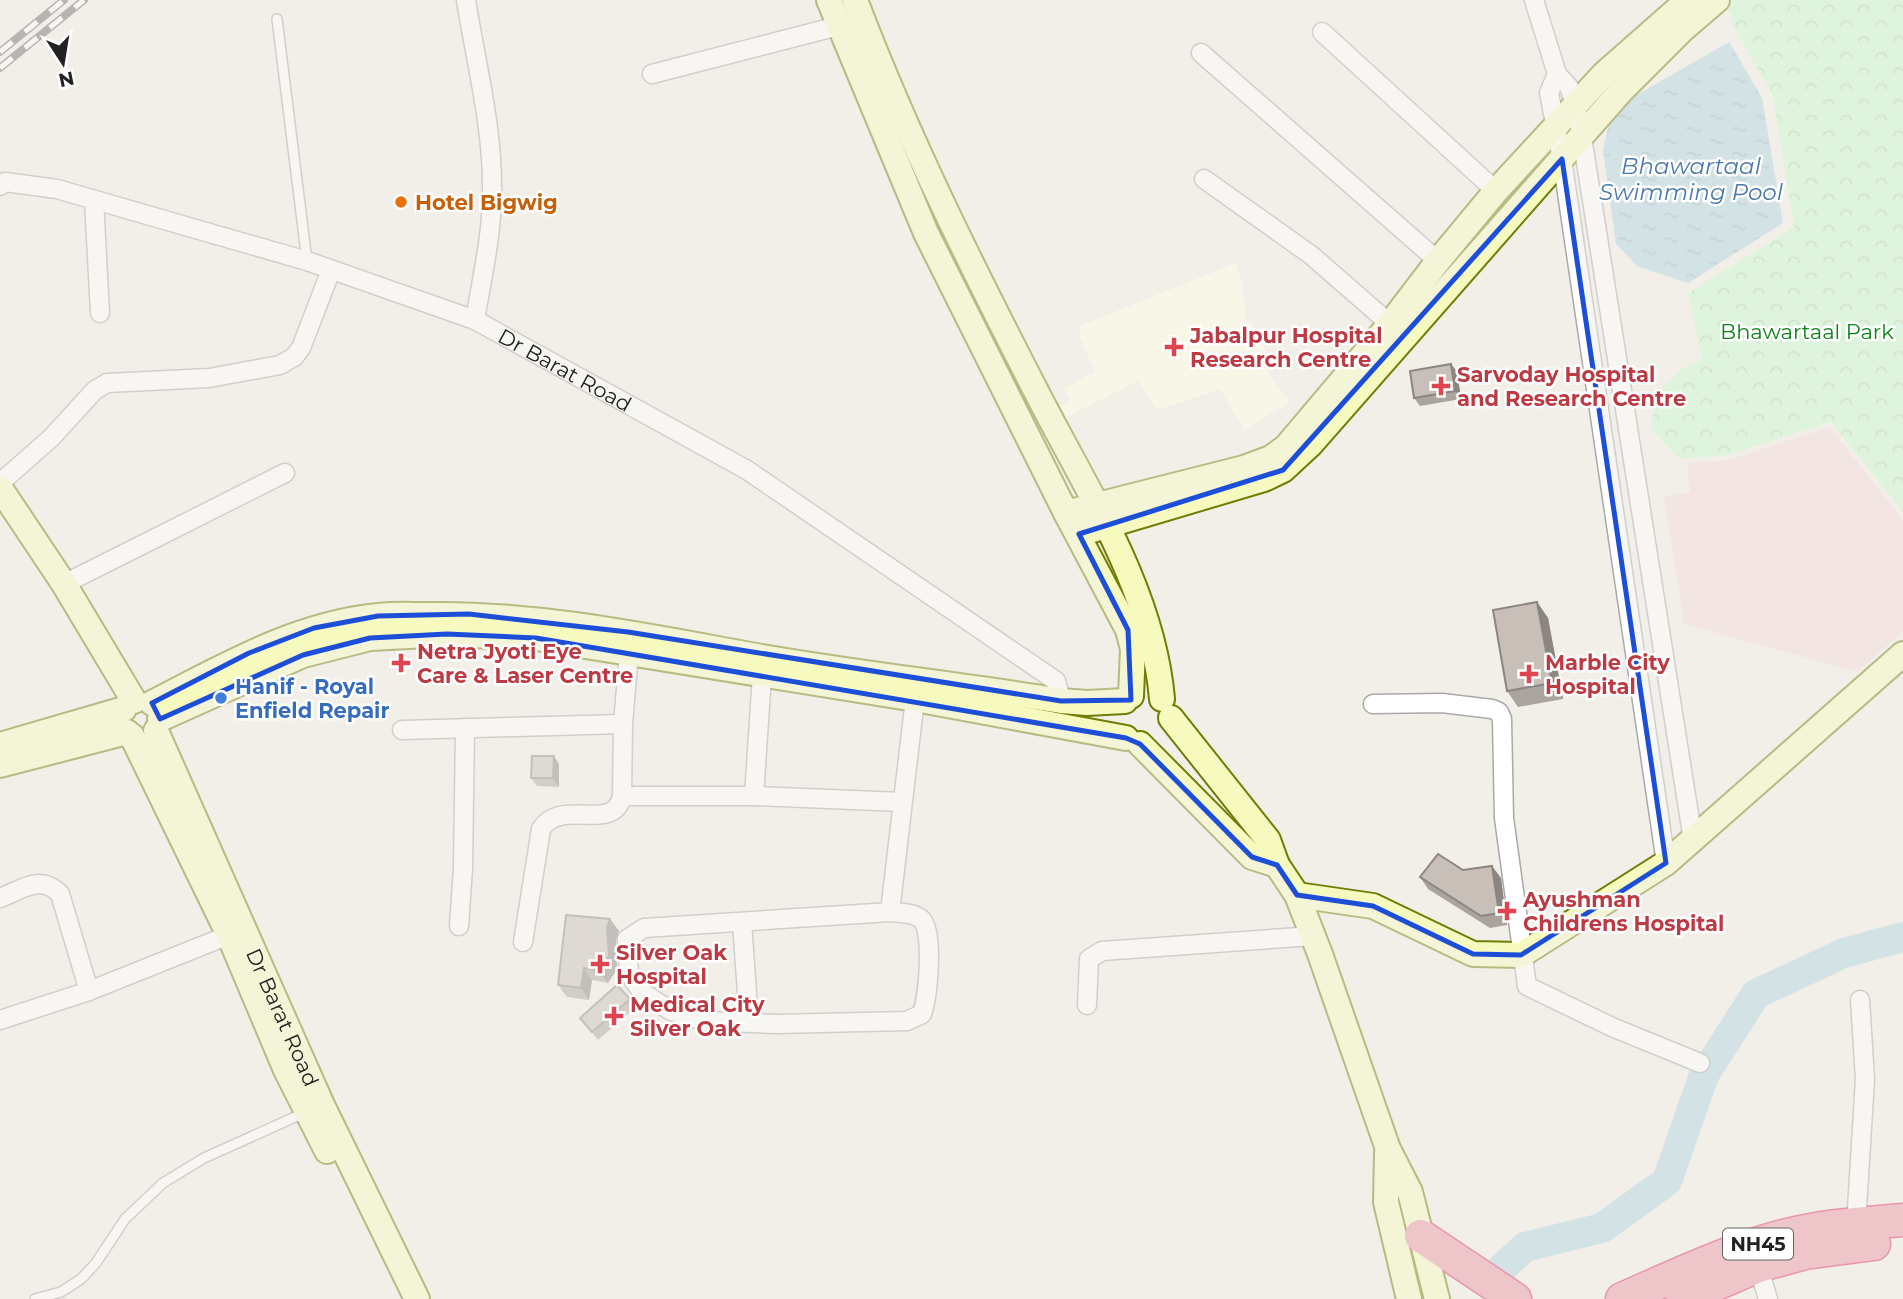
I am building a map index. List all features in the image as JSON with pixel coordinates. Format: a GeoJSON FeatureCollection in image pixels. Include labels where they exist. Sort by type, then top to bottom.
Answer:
{"type":"FeatureCollection","features":[{"type":"Feature","properties":{"kind":"highway","name":"NH45"},"geometry":{"type":"LineString","coordinates":[[1622,1299],[1755,1256],[1816,1229],[1903,1220]]}},
{"type":"Feature","properties":{"kind":"highway"},"geometry":{"type":"LineString","coordinates":[[1421,1236],[1516,1299]]}},
{"type":"Feature","properties":{"kind":"highway","name":"NH45"},"geometry":{"type":"LineString","coordinates":[[1682,1299],[1755,1256],[1903,1242]]}},
{"type":"Feature","properties":{"kind":"street"},"geometry":{"type":"LineString","coordinates":[[466,0],[487,129],[492,189],[490,234],[475,320]]}},
{"type":"Feature","properties":{"kind":"street"},"geometry":{"type":"LineString","coordinates":[[829,0],[926,233],[1128,630],[1133,649],[1128,698],[1118,716],[1118,725],[1252,857],[1277,864]]}},
{"type":"Feature","properties":{"kind":"street"},"geometry":{"type":"LineString","coordinates":[[0,765],[141,719],[303,655],[370,638],[447,634],[536,638],[915,699],[1133,741],[1154,743],[1161,739],[1170,726],[1156,649],[1109,526],[1048,415],[935,190],[855,0]]}},
{"type":"Feature","properties":{"kind":"street"},"geometry":{"type":"LineString","coordinates":[[1534,0],[1557,74],[1569,87],[1576,106],[1582,137],[1693,840]]}},
{"type":"Feature","properties":{"kind":"street"},"geometry":{"type":"LineString","coordinates":[[1072,524],[1096,505],[1244,468],[1272,458],[1286,447],[1390,324],[1496,191],[1604,75],[1678,10],[1717,0]]}},
{"type":"Feature","properties":{"kind":"street"},"geometry":{"type":"LineString","coordinates":[[1072,524],[1109,526],[1264,479],[1283,470],[1310,445],[1582,137],[1621,91],[1678,10]]}},
{"type":"Feature","properties":{"kind":"street"},"geometry":{"type":"LineString","coordinates":[[652,74],[838,26]]}},
{"type":"Feature","properties":{"kind":"street"},"geometry":{"type":"LineString","coordinates":[[1322,32],[1496,191]]}},
{"type":"Feature","properties":{"kind":"street"},"geometry":{"type":"LineString","coordinates":[[1201,53],[1438,261]]}},
{"type":"Feature","properties":{"kind":"street"},"geometry":{"type":"LineString","coordinates":[[1557,74],[1549,93],[1562,159],[1666,863]]}},
{"type":"Feature","properties":{"kind":"street"},"geometry":{"type":"LineString","coordinates":[[1204,179],[1311,255],[1390,324]]}},
{"type":"Feature","properties":{"kind":"street","name":"Dr Barat Road"},"geometry":{"type":"LineString","coordinates":[[0,186],[5,182],[57,189],[307,261],[475,320],[747,470],[1056,681],[1061,701]]}},
{"type":"Feature","properties":{"kind":"street"},"geometry":{"type":"LineString","coordinates":[[94,200],[100,313]]}},
{"type":"Feature","properties":{"kind":"street"},"geometry":{"type":"LineString","coordinates":[[0,486],[51,438],[95,390],[107,383],[209,378],[280,365],[294,357],[301,348],[331,270]]}},
{"type":"Feature","properties":{"kind":"street"},"geometry":{"type":"LineString","coordinates":[[64,584],[285,473]]}},
{"type":"Feature","properties":{"kind":"street","name":"Dr Barat Road"},"geometry":{"type":"LineString","coordinates":[[0,486],[64,584],[141,719],[322,1105],[417,1299]]}},
{"type":"Feature","properties":{"kind":"street"},"geometry":{"type":"LineString","coordinates":[[0,745],[141,719],[249,653],[314,628],[378,616],[469,614],[546,620],[764,657],[1061,701],[1087,703],[1128,698],[1148,692],[1166,709],[1268,840],[1277,864],[1297,895],[1388,1149],[1410,1192],[1437,1299]]}},
{"type":"Feature","properties":{"kind":"street"},"geometry":{"type":"LineString","coordinates":[[523,942],[541,829],[547,820],[555,816],[614,811],[620,806],[629,653]]}},
{"type":"Feature","properties":{"kind":"street"},"geometry":{"type":"LineString","coordinates":[[1297,895],[1373,906],[1473,954],[1521,955],[1666,863],[1903,654]]}},
{"type":"Feature","properties":{"kind":"street"},"geometry":{"type":"LineString","coordinates":[[754,796],[762,675]]}},
{"type":"Feature","properties":{"kind":"street"},"geometry":{"type":"LineString","coordinates":[[890,912],[915,699]]}},
{"type":"Feature","properties":{"kind":"street"},"geometry":{"type":"LineString","coordinates":[[1373,704],[1442,703],[1499,712],[1502,719],[1504,818],[1527,986],[1612,1027],[1700,1063]]}},
{"type":"Feature","properties":{"kind":"street","name":"Dr Barat Road"},"geometry":{"type":"LineString","coordinates":[[141,719],[229,935],[306,1112],[401,1299]]}},
{"type":"Feature","properties":{"kind":"street"},"geometry":{"type":"LineString","coordinates":[[402,730],[623,724]]}},
{"type":"Feature","properties":{"kind":"street"},"geometry":{"type":"LineString","coordinates":[[459,926],[463,868],[465,728]]}},
{"type":"Feature","properties":{"kind":"street"},"geometry":{"type":"LineString","coordinates":[[622,796],[754,796],[902,802]]}},
{"type":"Feature","properties":{"kind":"street"},"geometry":{"type":"LineString","coordinates":[[0,898],[36,883],[51,886],[60,894],[89,991]]}},
{"type":"Feature","properties":{"kind":"street"},"geometry":{"type":"LineString","coordinates":[[890,912],[916,916],[924,921],[928,935],[927,999],[922,1014],[906,1021],[704,1021],[671,1011],[642,992],[629,974],[627,939],[644,928],[742,922],[890,912]]}},
{"type":"Feature","properties":{"kind":"street"},"geometry":{"type":"LineString","coordinates":[[742,922],[749,1023]]}},
{"type":"Feature","properties":{"kind":"street"},"geometry":{"type":"LineString","coordinates":[[0,1020],[89,991],[229,935]]}},
{"type":"Feature","properties":{"kind":"street"},"geometry":{"type":"LineString","coordinates":[[1087,1004],[1089,960],[1102,951],[1313,936]]}},
{"type":"Feature","properties":{"kind":"street"},"geometry":{"type":"LineString","coordinates":[[1856,1225],[1865,1079],[1860,1000]]}},
{"type":"Feature","properties":{"kind":"street"},"geometry":{"type":"LineString","coordinates":[[1388,1149],[1386,1202],[1409,1299]]}},
{"type":"Feature","properties":{"kind":"street"},"geometry":{"type":"LineString","coordinates":[[1755,1256],[1768,1299]]}},
{"type":"Feature","properties":{"kind":"lane"},"geometry":{"type":"LineString","coordinates":[[277,19],[307,261]]}},
{"type":"Feature","properties":{"kind":"lane"},"geometry":{"type":"LineString","coordinates":[[35,1299],[61,1292],[81,1279],[96,1263],[125,1219],[163,1183],[204,1158],[306,1112]]}},
{"type":"Feature","properties":{"kind":"highlighted area"},"geometry":{"type":"Polygon","coordinates":[[[1562,159],[1666,863],[1521,955],[1473,954],[1373,906],[1297,895],[1277,865],[1252,857],[1140,744],[1126,738],[536,638],[447,634],[370,638],[303,655],[160,719],[152,703],[249,653],[314,628],[378,616],[469,614],[628,632],[1061,701],[1131,700],[1128,630],[1079,534],[1283,470],[1562,159]]]}},
{"type":"Feature","properties":{"kind":"shaded area","name":"Jabalpur Hospital Research Centre"},"geometry":{"type":"Polygon","coordinates":[[[1236,263],[1242,283],[1246,320],[1252,323],[1268,357],[1262,364],[1290,402],[1245,430],[1220,389],[1158,410],[1138,381],[1066,417],[1059,407],[1071,399],[1064,389],[1095,372],[1080,337],[1080,326],[1236,263]]]}},
{"type":"Feature","properties":{"kind":"shaded area"},"geometry":{"type":"Polygon","coordinates":[[[1830,427],[1903,520],[1903,632],[1857,672],[1684,624],[1664,496],[1690,492],[1687,463],[1728,460],[1830,427]]]}},
{"type":"Feature","properties":{"kind":"green space","name":"Bhawartaal Park"},"geometry":{"type":"Polygon","coordinates":[[[1734,0],[1903,0],[1903,512],[1831,422],[1725,456],[1679,459],[1652,430],[1654,395],[1683,368],[1702,360],[1688,293],[1794,227],[1773,96],[1733,26],[1728,4],[1734,0]]]}},
{"type":"Feature","properties":{"kind":"water","name":"Bhawartaal Swimming Pool"},"geometry":{"type":"Polygon","coordinates":[[[1729,42],[1762,98],[1783,223],[1688,283],[1637,266],[1616,244],[1603,150],[1612,109],[1729,42]]]}},
{"type":"Feature","properties":{"kind":"building"},"geometry":{"type":"Polygon","coordinates":[[[1451,364],[1455,391],[1414,398],[1410,371],[1451,364]]]}},
{"type":"Feature","properties":{"kind":"building"},"geometry":{"type":"Polygon","coordinates":[[[1537,602],[1552,683],[1507,691],[1493,610],[1537,602]]]}},
{"type":"Feature","properties":{"kind":"building"},"geometry":{"type":"Polygon","coordinates":[[[532,756],[554,756],[553,778],[531,778],[532,756]]]}},
{"type":"Feature","properties":{"kind":"building"},"geometry":{"type":"Polygon","coordinates":[[[1438,854],[1463,870],[1492,866],[1499,913],[1481,916],[1420,877],[1438,854]]]}},
{"type":"Feature","properties":{"kind":"building"},"geometry":{"type":"Polygon","coordinates":[[[566,915],[610,919],[607,928],[609,956],[599,971],[584,968],[581,988],[558,985],[566,915]]]}},
{"type":"Feature","properties":{"kind":"building"},"geometry":{"type":"Polygon","coordinates":[[[617,985],[630,999],[592,1032],[580,1018],[617,985]]]}},
{"type":"Feature","properties":{"kind":"waterway"},"geometry":{"type":"LineString","coordinates":[[1502,1268],[1525,1247],[1602,1228],[1667,1181],[1704,1075],[1756,994],[1844,953],[1903,937]]}},
{"type":"Feature","properties":{"kind":"railway"},"geometry":{"type":"LineString","coordinates":[[0,52],[64,0]]}},
{"type":"Feature","properties":{"kind":"railway"},"geometry":{"type":"LineString","coordinates":[[0,68],[84,0]]}},
{"type":"Feature","properties":{"kind":"place","name":"Hotel Bigwig"},"geometry":{"type":"Point","coordinates":[401,202]}},
{"type":"Feature","properties":{"kind":"place","name":"Jabalpur Hospital Research Centre"},"geometry":{"type":"Point","coordinates":[1174,347]}},
{"type":"Feature","properties":{"kind":"place","name":"Sarvoday Hospital and Research Centre"},"geometry":{"type":"Point","coordinates":[1441,386]}},
{"type":"Feature","properties":{"kind":"place","name":"Netra Jyoti Eye Care & Laser Centre"},"geometry":{"type":"Point","coordinates":[401,663]}},
{"type":"Feature","properties":{"kind":"place","name":"Marble City Hospital"},"geometry":{"type":"Point","coordinates":[1529,674]}},
{"type":"Feature","properties":{"kind":"place","name":"Hanif - Royal Enfield Repair"},"geometry":{"type":"Point","coordinates":[221,698]}},
{"type":"Feature","properties":{"kind":"place","name":"Ayushman Childrens Hospital"},"geometry":{"type":"Point","coordinates":[1507,911]}},
{"type":"Feature","properties":{"kind":"place","name":"Silver Oak Hospital"},"geometry":{"type":"Point","coordinates":[600,964]}},
{"type":"Feature","properties":{"kind":"place","name":"Medical City Silver Oak"},"geometry":{"type":"Point","coordinates":[614,1016]}}]}
